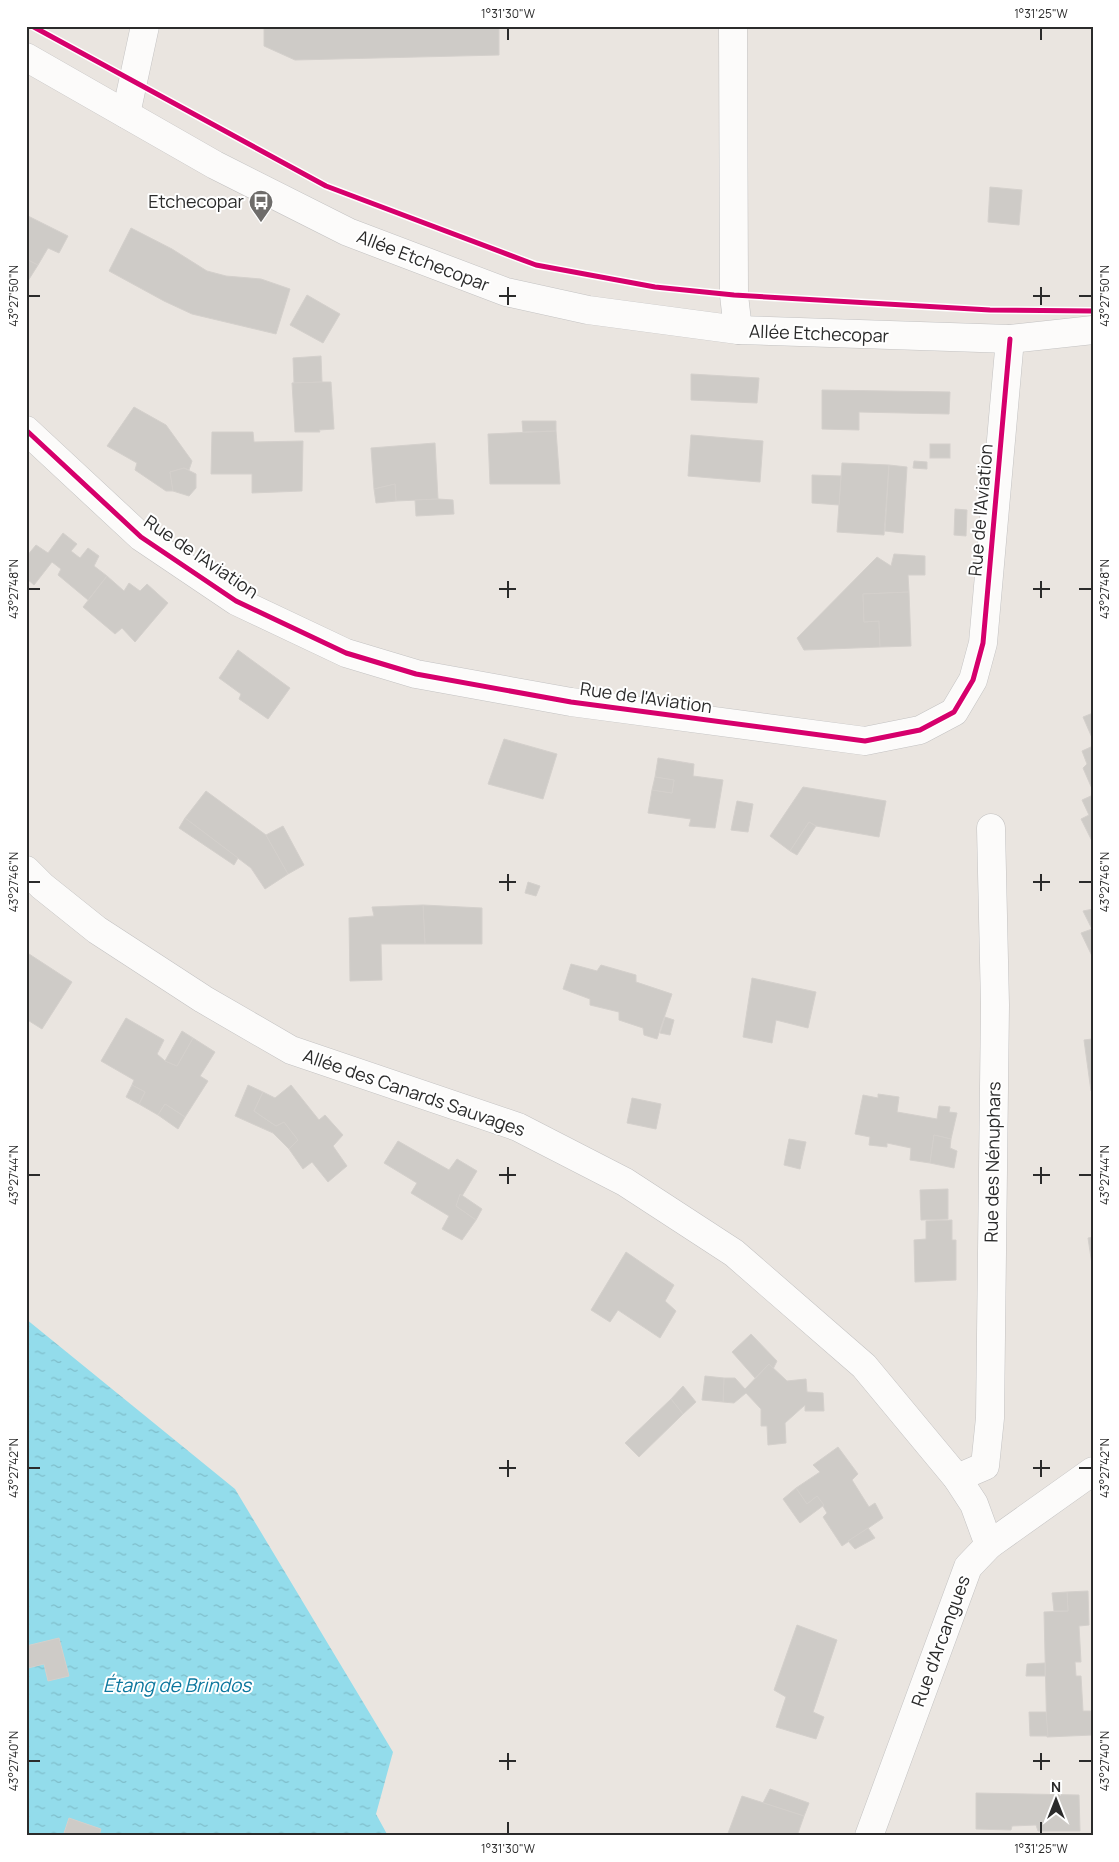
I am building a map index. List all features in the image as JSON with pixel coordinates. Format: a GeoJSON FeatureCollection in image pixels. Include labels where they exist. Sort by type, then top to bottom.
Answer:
{"type":"FeatureCollection","features":[{"type":"Feature","properties":{"kind":"street"},"geometry":{"type":"LineString","coordinates":[[126,114],[145,26]]}},
{"type":"Feature","properties":{"kind":"street"},"geometry":{"type":"LineString","coordinates":[[733,26],[734,295],[738,330]]}},
{"type":"Feature","properties":{"kind":"street","name":"Allée Etchecopar"},"geometry":{"type":"LineString","coordinates":[[26,57],[215,165],[348,232],[506,292],[588,310],[738,330],[870,336],[1010,339]]}},
{"type":"Feature","properties":{"kind":"street"},"geometry":{"type":"LineString","coordinates":[[1010,339],[1093,330]]}},
{"type":"Feature","properties":{"kind":"street","name":"Rue de l'Aviation"},"geometry":{"type":"LineString","coordinates":[[26,430],[141,537],[236,601],[346,653],[416,674],[571,702],[866,741],[920,730],[954,712],[973,680],[983,643],[1010,339]]}},
{"type":"Feature","properties":{"kind":"street","name":"Rue des Nénuphars"},"geometry":{"type":"LineString","coordinates":[[957,1478],[985,1466],[990,1418],[995,1005],[992,828]]}},
{"type":"Feature","properties":{"kind":"street","name":"Allée des Canards Sauvages"},"geometry":{"type":"LineString","coordinates":[[26,870],[42,886],[97,930],[203,999],[291,1050],[518,1127],[625,1182],[727,1248],[864,1366],[957,1478],[974,1504],[989,1545]]}},
{"type":"Feature","properties":{"kind":"street","name":"Rue d'Arcangues"},"geometry":{"type":"LineString","coordinates":[[869,1836],[968,1567],[989,1545],[1093,1471]]}},
{"type":"Feature","properties":{"kind":"water","name":"Étang de Brindos"},"geometry":{"type":"Polygon","coordinates":[[[26,1319],[235,1489],[393,1752],[376,1814],[388,1836],[26,1836],[26,1319]]]}},
{"type":"Feature","properties":{"kind":"building"},"geometry":{"type":"Polygon","coordinates":[[[264,26],[499,26],[499,55],[295,60],[264,46],[264,26]]]}},
{"type":"Feature","properties":{"kind":"building"},"geometry":{"type":"Polygon","coordinates":[[[990,187],[1022,190],[1019,225],[988,222],[990,187]]]}},
{"type":"Feature","properties":{"kind":"building"},"geometry":{"type":"Polygon","coordinates":[[[28,216],[68,236],[59,253],[48,248],[38,265],[26,259],[26,219],[28,216]]]}},
{"type":"Feature","properties":{"kind":"building"},"geometry":{"type":"Polygon","coordinates":[[[131,228],[172,249],[207,271],[226,276],[261,279],[290,289],[276,334],[192,314],[109,271],[131,228]]]}},
{"type":"Feature","properties":{"kind":"building"},"geometry":{"type":"Polygon","coordinates":[[[26,259],[38,265],[26,284],[26,259]]]}},
{"type":"Feature","properties":{"kind":"building"},"geometry":{"type":"Polygon","coordinates":[[[307,295],[340,314],[323,343],[290,325],[307,295]]]}},
{"type":"Feature","properties":{"kind":"building"},"geometry":{"type":"Polygon","coordinates":[[[321,356],[322,382],[294,383],[293,358],[321,356]]]}},
{"type":"Feature","properties":{"kind":"building"},"geometry":{"type":"Polygon","coordinates":[[[691,374],[759,378],[757,403],[691,400],[691,374]]]}},
{"type":"Feature","properties":{"kind":"building"},"geometry":{"type":"Polygon","coordinates":[[[331,382],[334,429],[319,430],[320,432],[295,432],[292,383],[331,382]]]}},
{"type":"Feature","properties":{"kind":"building"},"geometry":{"type":"Polygon","coordinates":[[[822,390],[950,392],[949,414],[859,412],[859,430],[822,429],[822,390]]]}},
{"type":"Feature","properties":{"kind":"building"},"geometry":{"type":"Polygon","coordinates":[[[134,407],[166,425],[192,461],[189,470],[184,468],[170,472],[173,491],[166,491],[135,470],[137,463],[107,446],[134,407]]]}},
{"type":"Feature","properties":{"kind":"building"},"geometry":{"type":"Polygon","coordinates":[[[522,421],[556,421],[556,431],[523,432],[522,421]]]}},
{"type":"Feature","properties":{"kind":"building"},"geometry":{"type":"Polygon","coordinates":[[[556,431],[560,484],[490,484],[488,434],[556,431]]]}},
{"type":"Feature","properties":{"kind":"building"},"geometry":{"type":"Polygon","coordinates":[[[212,432],[253,432],[254,442],[303,441],[302,491],[252,493],[252,474],[211,474],[212,432]]]}},
{"type":"Feature","properties":{"kind":"building"},"geometry":{"type":"Polygon","coordinates":[[[691,435],[763,441],[760,482],[688,476],[691,435]]]}},
{"type":"Feature","properties":{"kind":"building"},"geometry":{"type":"Polygon","coordinates":[[[435,443],[438,499],[396,501],[395,484],[374,489],[371,448],[435,443]]]}},
{"type":"Feature","properties":{"kind":"building"},"geometry":{"type":"Polygon","coordinates":[[[930,444],[950,444],[950,458],[930,458],[930,444]]]}},
{"type":"Feature","properties":{"kind":"building"},"geometry":{"type":"Polygon","coordinates":[[[914,461],[927,462],[927,469],[913,468],[914,461]]]}},
{"type":"Feature","properties":{"kind":"building"},"geometry":{"type":"Polygon","coordinates":[[[842,463],[889,465],[884,535],[837,532],[842,463]]]}},
{"type":"Feature","properties":{"kind":"building"},"geometry":{"type":"Polygon","coordinates":[[[889,465],[907,467],[903,533],[885,531],[889,465]]]}},
{"type":"Feature","properties":{"kind":"building"},"geometry":{"type":"Polygon","coordinates":[[[184,468],[196,474],[196,488],[189,496],[173,491],[170,472],[184,468]]]}},
{"type":"Feature","properties":{"kind":"building"},"geometry":{"type":"Polygon","coordinates":[[[812,475],[841,476],[839,505],[812,503],[812,475]]]}},
{"type":"Feature","properties":{"kind":"building"},"geometry":{"type":"Polygon","coordinates":[[[395,484],[396,501],[376,503],[374,489],[395,484]]]}},
{"type":"Feature","properties":{"kind":"building"},"geometry":{"type":"Polygon","coordinates":[[[415,500],[453,500],[454,514],[416,516],[415,500]]]}},
{"type":"Feature","properties":{"kind":"building"},"geometry":{"type":"Polygon","coordinates":[[[955,509],[967,510],[966,536],[954,535],[955,509]]]}},
{"type":"Feature","properties":{"kind":"building"},"geometry":{"type":"Polygon","coordinates":[[[63,533],[77,544],[71,551],[80,558],[88,548],[99,556],[94,566],[107,576],[88,600],[58,575],[61,569],[52,562],[34,585],[26,578],[26,557],[36,545],[48,553],[63,533]]]}},
{"type":"Feature","properties":{"kind":"building"},"geometry":{"type":"Polygon","coordinates":[[[894,554],[925,556],[925,575],[908,575],[909,592],[863,594],[864,622],[879,621],[880,647],[804,650],[797,638],[877,557],[891,566],[894,554]]]}},
{"type":"Feature","properties":{"kind":"building"},"geometry":{"type":"Polygon","coordinates":[[[107,576],[124,591],[129,583],[140,591],[147,584],[168,603],[135,642],[122,628],[115,634],[83,607],[107,576]]]}},
{"type":"Feature","properties":{"kind":"building"},"geometry":{"type":"Polygon","coordinates":[[[909,592],[911,646],[880,647],[879,621],[864,622],[863,594],[909,592]]]}},
{"type":"Feature","properties":{"kind":"building"},"geometry":{"type":"Polygon","coordinates":[[[238,650],[290,688],[268,719],[239,699],[241,694],[219,678],[238,650]]]}},
{"type":"Feature","properties":{"kind":"building"},"geometry":{"type":"Polygon","coordinates":[[[1093,713],[1093,740],[1083,717],[1093,713]]]}},
{"type":"Feature","properties":{"kind":"building"},"geometry":{"type":"Polygon","coordinates":[[[504,739],[557,754],[543,799],[488,784],[504,739]]]}},
{"type":"Feature","properties":{"kind":"building"},"geometry":{"type":"Polygon","coordinates":[[[1093,746],[1093,791],[1083,768],[1087,764],[1082,751],[1093,746]]]}},
{"type":"Feature","properties":{"kind":"building"},"geometry":{"type":"Polygon","coordinates":[[[658,758],[694,764],[693,776],[723,780],[715,828],[689,826],[691,819],[648,813],[652,790],[672,793],[674,780],[655,777],[658,758]]]}},
{"type":"Feature","properties":{"kind":"building"},"geometry":{"type":"Polygon","coordinates":[[[655,777],[674,780],[672,793],[652,790],[655,777]]]}},
{"type":"Feature","properties":{"kind":"building"},"geometry":{"type":"Polygon","coordinates":[[[803,787],[886,801],[879,837],[816,826],[809,822],[790,851],[770,836],[803,787]]]}},
{"type":"Feature","properties":{"kind":"building"},"geometry":{"type":"Polygon","coordinates":[[[206,791],[266,835],[288,874],[265,889],[251,868],[185,818],[206,791]]]}},
{"type":"Feature","properties":{"kind":"building"},"geometry":{"type":"Polygon","coordinates":[[[1093,795],[1093,843],[1081,819],[1089,815],[1082,800],[1093,795]]]}},
{"type":"Feature","properties":{"kind":"building"},"geometry":{"type":"Polygon","coordinates":[[[737,801],[753,804],[748,832],[731,830],[737,801]]]}},
{"type":"Feature","properties":{"kind":"building"},"geometry":{"type":"Polygon","coordinates":[[[185,818],[238,858],[234,865],[179,828],[185,818]]]}},
{"type":"Feature","properties":{"kind":"building"},"geometry":{"type":"Polygon","coordinates":[[[809,822],[816,826],[797,855],[790,851],[809,822]]]}},
{"type":"Feature","properties":{"kind":"building"},"geometry":{"type":"Polygon","coordinates":[[[283,826],[304,865],[288,874],[266,835],[283,826]]]}},
{"type":"Feature","properties":{"kind":"building"},"geometry":{"type":"Polygon","coordinates":[[[528,882],[540,886],[536,896],[525,893],[528,882]]]}},
{"type":"Feature","properties":{"kind":"building"},"geometry":{"type":"Polygon","coordinates":[[[423,905],[482,908],[482,944],[425,944],[423,905]]]}},
{"type":"Feature","properties":{"kind":"building"},"geometry":{"type":"Polygon","coordinates":[[[423,905],[425,944],[381,944],[382,980],[350,981],[349,918],[374,916],[372,907],[423,905]]]}},
{"type":"Feature","properties":{"kind":"building"},"geometry":{"type":"Polygon","coordinates":[[[1093,909],[1093,958],[1081,933],[1092,929],[1083,911],[1093,909]]]}},
{"type":"Feature","properties":{"kind":"building"},"geometry":{"type":"Polygon","coordinates":[[[26,952],[72,982],[42,1029],[26,1019],[26,952]]]}},
{"type":"Feature","properties":{"kind":"building"},"geometry":{"type":"Polygon","coordinates":[[[571,964],[597,971],[601,965],[636,975],[636,982],[672,994],[657,1039],[644,1035],[643,1028],[619,1020],[619,1012],[590,1005],[590,999],[563,989],[571,964]]]}},
{"type":"Feature","properties":{"kind":"building"},"geometry":{"type":"Polygon","coordinates":[[[752,978],[816,992],[808,1028],[776,1020],[772,1043],[743,1037],[752,978]]]}},
{"type":"Feature","properties":{"kind":"building"},"geometry":{"type":"Polygon","coordinates":[[[665,1017],[674,1020],[670,1035],[660,1033],[665,1017]]]}},
{"type":"Feature","properties":{"kind":"building"},"geometry":{"type":"Polygon","coordinates":[[[126,1018],[164,1040],[157,1054],[165,1061],[177,1066],[193,1038],[215,1052],[200,1076],[208,1081],[185,1117],[165,1104],[158,1115],[139,1104],[145,1092],[132,1085],[134,1080],[101,1061],[126,1018]]]}},
{"type":"Feature","properties":{"kind":"building"},"geometry":{"type":"Polygon","coordinates":[[[182,1031],[193,1038],[177,1066],[165,1061],[182,1031]]]}},
{"type":"Feature","properties":{"kind":"building"},"geometry":{"type":"Polygon","coordinates":[[[1092,1039],[1093,1091],[1091,1091],[1084,1040],[1092,1039]]]}},
{"type":"Feature","properties":{"kind":"building"},"geometry":{"type":"Polygon","coordinates":[[[132,1085],[145,1092],[139,1104],[126,1097],[132,1085]]]}},
{"type":"Feature","properties":{"kind":"building"},"geometry":{"type":"Polygon","coordinates":[[[248,1085],[263,1092],[254,1111],[276,1126],[284,1122],[298,1140],[289,1149],[273,1133],[235,1116],[248,1085]]]}},
{"type":"Feature","properties":{"kind":"building"},"geometry":{"type":"Polygon","coordinates":[[[291,1085],[319,1120],[325,1115],[343,1135],[333,1146],[347,1166],[328,1182],[312,1162],[303,1169],[289,1149],[298,1140],[284,1122],[276,1126],[254,1111],[263,1092],[275,1098],[291,1085]]]}},
{"type":"Feature","properties":{"kind":"building"},"geometry":{"type":"Polygon","coordinates":[[[878,1094],[899,1097],[897,1112],[937,1119],[939,1106],[950,1107],[949,1112],[957,1113],[951,1139],[934,1135],[930,1163],[910,1160],[911,1148],[887,1143],[887,1147],[869,1145],[870,1137],[855,1134],[863,1095],[878,1098],[878,1094]]]}},
{"type":"Feature","properties":{"kind":"building"},"geometry":{"type":"Polygon","coordinates":[[[632,1098],[661,1104],[656,1129],[627,1123],[632,1098]]]}},
{"type":"Feature","properties":{"kind":"building"},"geometry":{"type":"Polygon","coordinates":[[[165,1104],[185,1117],[178,1129],[158,1115],[165,1104]]]}},
{"type":"Feature","properties":{"kind":"building"},"geometry":{"type":"Polygon","coordinates":[[[934,1135],[951,1139],[950,1148],[957,1151],[954,1168],[930,1163],[934,1135]]]}},
{"type":"Feature","properties":{"kind":"building"},"geometry":{"type":"Polygon","coordinates":[[[789,1139],[806,1142],[800,1169],[784,1165],[789,1139]]]}},
{"type":"Feature","properties":{"kind":"building"},"geometry":{"type":"Polygon","coordinates":[[[398,1141],[449,1170],[457,1159],[477,1171],[456,1206],[476,1220],[462,1240],[442,1229],[449,1216],[411,1193],[417,1183],[384,1163],[398,1141]]]}},
{"type":"Feature","properties":{"kind":"building"},"geometry":{"type":"Polygon","coordinates":[[[948,1189],[948,1219],[921,1220],[920,1190],[948,1189]]]}},
{"type":"Feature","properties":{"kind":"building"},"geometry":{"type":"Polygon","coordinates":[[[460,1194],[482,1209],[476,1220],[456,1206],[460,1194]]]}},
{"type":"Feature","properties":{"kind":"building"},"geometry":{"type":"Polygon","coordinates":[[[952,1220],[952,1240],[956,1240],[956,1280],[915,1282],[914,1240],[926,1239],[926,1221],[952,1220]]]}},
{"type":"Feature","properties":{"kind":"building"},"geometry":{"type":"Polygon","coordinates":[[[1093,1237],[1093,1271],[1088,1238],[1093,1237]]]}},
{"type":"Feature","properties":{"kind":"building"},"geometry":{"type":"Polygon","coordinates":[[[626,1252],[674,1285],[665,1301],[676,1311],[660,1338],[618,1310],[610,1322],[591,1310],[626,1252]]]}},
{"type":"Feature","properties":{"kind":"building"},"geometry":{"type":"Polygon","coordinates":[[[751,1334],[777,1361],[773,1369],[769,1364],[755,1378],[732,1352],[751,1334]]]}},
{"type":"Feature","properties":{"kind":"building"},"geometry":{"type":"Polygon","coordinates":[[[769,1364],[787,1381],[806,1379],[807,1392],[823,1393],[824,1411],[805,1411],[805,1405],[785,1423],[786,1443],[768,1445],[767,1426],[761,1426],[761,1409],[746,1393],[734,1403],[723,1402],[724,1378],[735,1378],[745,1389],[769,1364]]]}},
{"type":"Feature","properties":{"kind":"building"},"geometry":{"type":"Polygon","coordinates":[[[705,1376],[724,1378],[723,1402],[702,1400],[705,1376]]]}},
{"type":"Feature","properties":{"kind":"building"},"geometry":{"type":"Polygon","coordinates":[[[683,1386],[696,1402],[683,1414],[671,1399],[683,1386]]]}},
{"type":"Feature","properties":{"kind":"building"},"geometry":{"type":"Polygon","coordinates":[[[671,1399],[683,1414],[639,1457],[625,1443],[671,1399]]]}},
{"type":"Feature","properties":{"kind":"building"},"geometry":{"type":"Polygon","coordinates":[[[838,1447],[858,1474],[852,1480],[869,1507],[875,1503],[883,1518],[842,1546],[823,1517],[827,1513],[817,1496],[807,1504],[796,1488],[820,1472],[813,1465],[838,1447]]]}},
{"type":"Feature","properties":{"kind":"building"},"geometry":{"type":"Polygon","coordinates":[[[796,1488],[807,1504],[817,1496],[824,1505],[800,1523],[783,1499],[796,1488]]]}},
{"type":"Feature","properties":{"kind":"building"},"geometry":{"type":"Polygon","coordinates":[[[868,1528],[875,1538],[855,1549],[848,1541],[868,1528]]]}},
{"type":"Feature","properties":{"kind":"building"},"geometry":{"type":"Polygon","coordinates":[[[1088,1591],[1089,1625],[1079,1626],[1081,1662],[1075,1662],[1076,1676],[1081,1676],[1083,1711],[1091,1711],[1092,1735],[1047,1737],[1044,1612],[1068,1611],[1067,1592],[1088,1591]]]}},
{"type":"Feature","properties":{"kind":"building"},"geometry":{"type":"Polygon","coordinates":[[[1067,1592],[1068,1611],[1054,1611],[1052,1593],[1067,1592]]]}},
{"type":"Feature","properties":{"kind":"building"},"geometry":{"type":"Polygon","coordinates":[[[797,1625],[837,1640],[813,1712],[824,1717],[816,1739],[776,1727],[786,1697],[774,1690],[797,1625]]]}},
{"type":"Feature","properties":{"kind":"building"},"geometry":{"type":"Polygon","coordinates":[[[59,1638],[69,1676],[48,1681],[44,1664],[28,1668],[26,1646],[59,1638]]]}},
{"type":"Feature","properties":{"kind":"building"},"geometry":{"type":"Polygon","coordinates":[[[1045,1663],[1045,1676],[1026,1676],[1027,1664],[1045,1663]]]}},
{"type":"Feature","properties":{"kind":"building"},"geometry":{"type":"Polygon","coordinates":[[[1029,1712],[1046,1712],[1048,1736],[1030,1736],[1029,1712]]]}},
{"type":"Feature","properties":{"kind":"building"},"geometry":{"type":"Polygon","coordinates":[[[770,1789],[809,1803],[804,1816],[763,1803],[770,1789]]]}},
{"type":"Feature","properties":{"kind":"building"},"geometry":{"type":"Polygon","coordinates":[[[976,1793],[1079,1795],[1080,1831],[1038,1831],[1036,1825],[1012,1826],[1011,1830],[976,1829],[976,1793]]]}},
{"type":"Feature","properties":{"kind":"building"},"geometry":{"type":"Polygon","coordinates":[[[742,1796],[804,1816],[797,1836],[727,1836],[742,1796]]]}},
{"type":"Feature","properties":{"kind":"building"},"geometry":{"type":"Polygon","coordinates":[[[69,1818],[101,1829],[99,1836],[63,1836],[69,1818]]]}},
{"type":"Feature","properties":{"kind":"cycle path"},"geometry":{"type":"LineString","coordinates":[[32,26],[326,186],[536,265],[655,287],[734,295],[990,310],[1093,311]]}},
{"type":"Feature","properties":{"kind":"cycle path"},"geometry":{"type":"LineString","coordinates":[[26,430],[141,537],[236,601],[346,653],[416,674],[571,702],[865,741],[920,730],[954,712],[973,680],[983,643],[1010,339]]}},
{"type":"Feature","properties":{"kind":"place","name":"Etchecopar"},"geometry":{"type":"Point","coordinates":[261,223]}}]}
